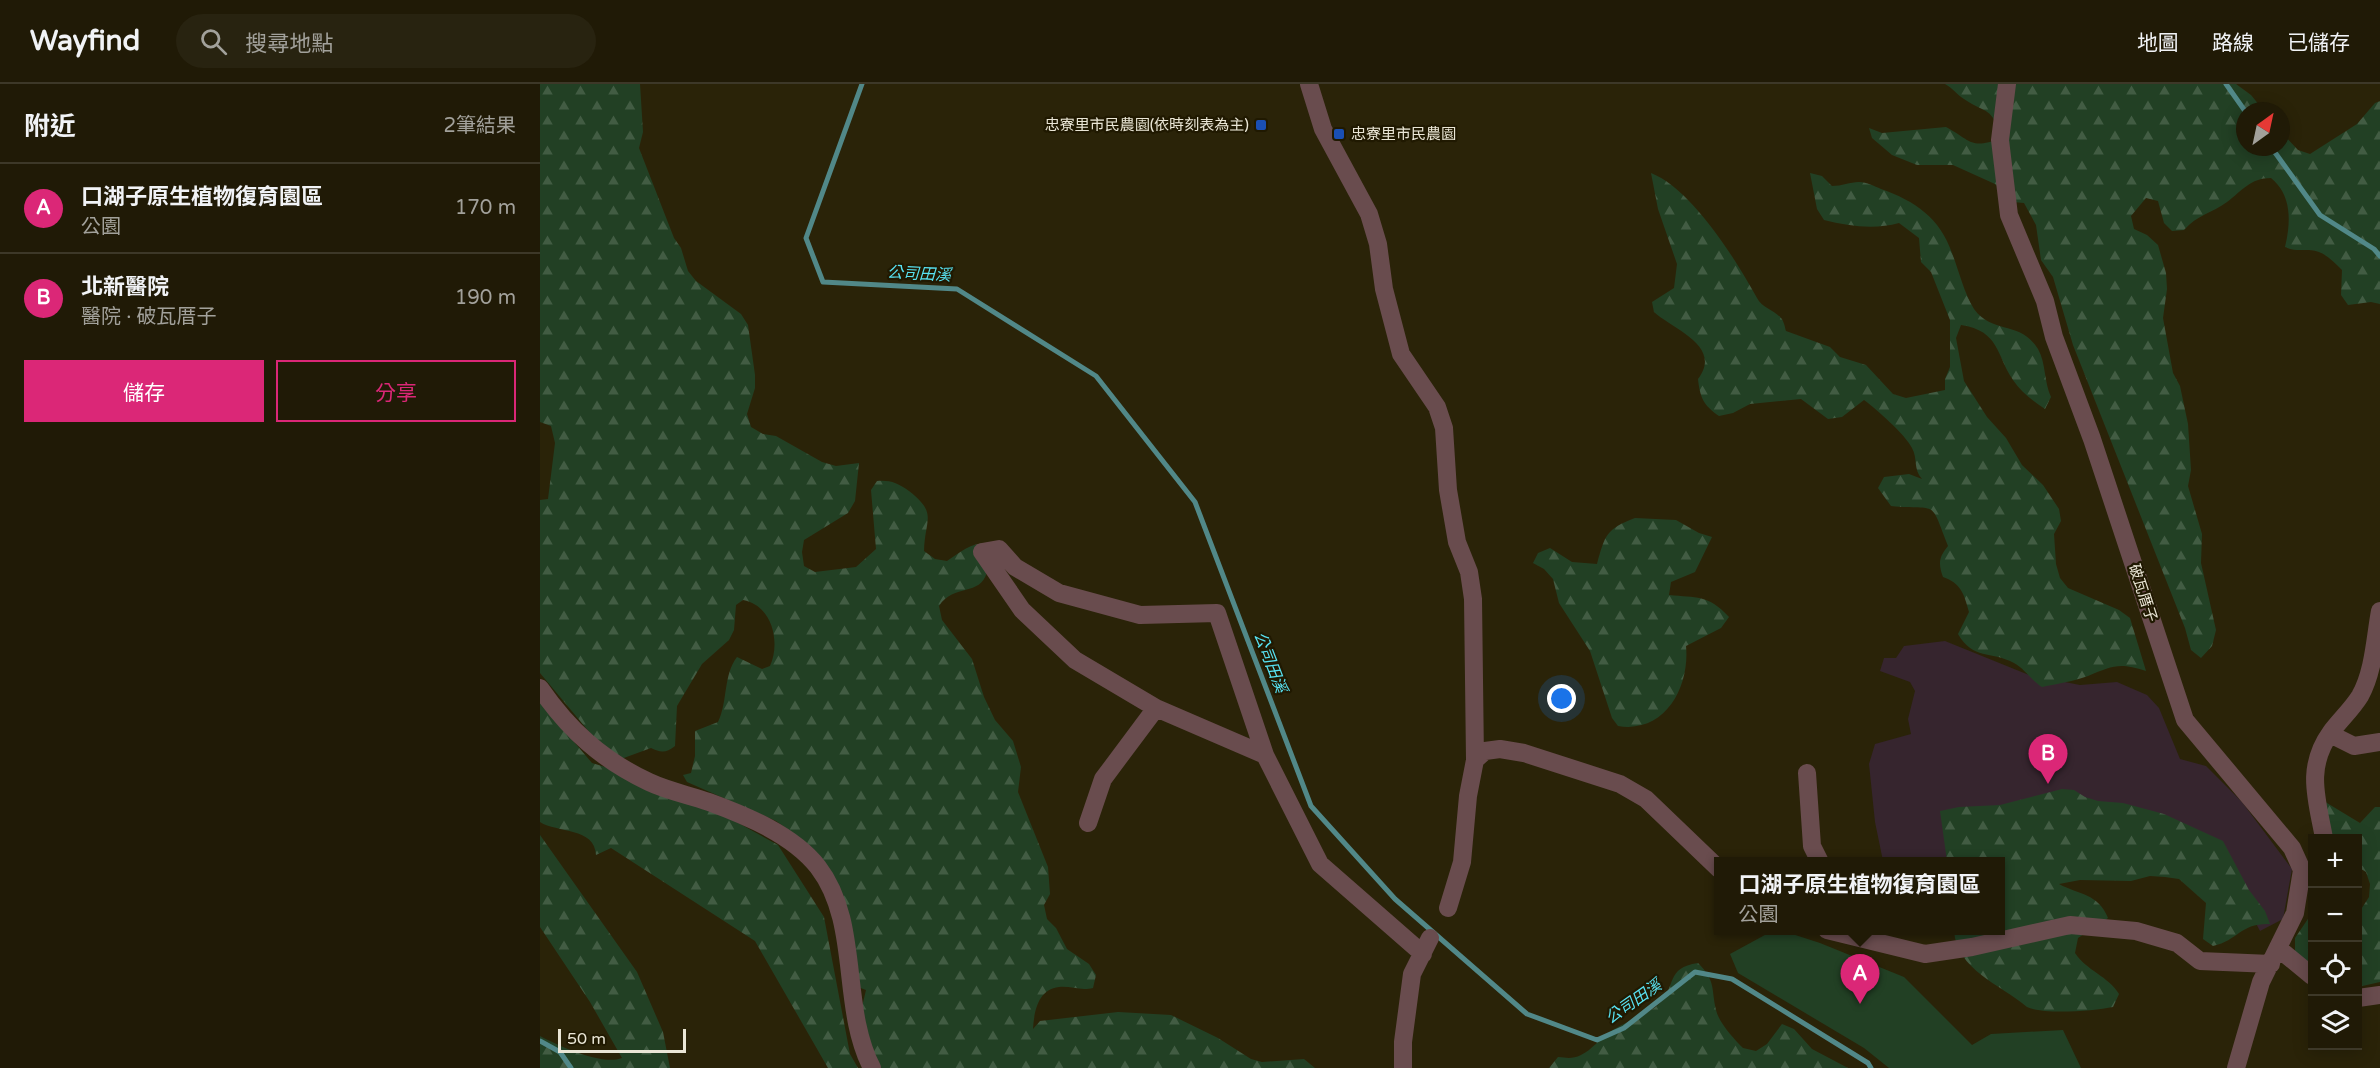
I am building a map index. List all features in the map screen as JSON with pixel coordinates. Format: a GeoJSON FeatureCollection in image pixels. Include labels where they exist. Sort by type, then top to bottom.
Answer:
{"type":"FeatureCollection","features":[{"type":"Feature","properties":{"kind":"street"},"geometry":{"type":"LineString","coordinates":[[1309,84],[1323,129],[1369,214],[1378,243],[1384,289],[1401,354],[1437,406],[1444,428],[1448,490],[1456,542],[1469,572],[1473,599],[1475,760],[1468,796],[1462,862],[1448,908]]}},
{"type":"Feature","properties":{"kind":"street","name":"破瓦厝子"},"geometry":{"type":"LineString","coordinates":[[2007,84],[2000,140],[2009,215],[2044,301],[2054,337],[2092,439],[2185,720],[2292,848],[2302,870],[2305,886],[2295,913],[2261,982],[2236,1068]]}},
{"type":"Feature","properties":{"kind":"street"},"geometry":{"type":"LineString","coordinates":[[1265,754],[1156,708],[1075,660],[1022,610],[982,552],[999,549],[1015,567],[1059,593],[1140,615],[1217,613],[1265,754],[1320,864],[1427,946],[1412,974],[1403,1042],[1403,1068]]}},
{"type":"Feature","properties":{"kind":"street"},"geometry":{"type":"LineString","coordinates":[[2323,834],[2313,777],[2319,753],[2330,734],[2360,695],[2369,676],[2380,611]]}},
{"type":"Feature","properties":{"kind":"street"},"geometry":{"type":"LineString","coordinates":[[540,688],[558,715],[611,763],[651,783],[711,803],[756,822],[793,843],[818,867],[833,895],[842,926],[857,1021],[872,1068]]}},
{"type":"Feature","properties":{"kind":"street"},"geometry":{"type":"LineString","coordinates":[[1088,823],[1103,779],[1156,708]]}},
{"type":"Feature","properties":{"kind":"street"},"geometry":{"type":"LineString","coordinates":[[2330,734],[2354,746],[2380,742]]}},
{"type":"Feature","properties":{"kind":"street"},"geometry":{"type":"LineString","coordinates":[[1475,760],[1485,751],[1500,749],[1524,753],[1620,784],[1646,799],[1714,864]]}},
{"type":"Feature","properties":{"kind":"street"},"geometry":{"type":"LineString","coordinates":[[1807,773],[1812,846],[1818,857]]}},
{"type":"Feature","properties":{"kind":"street"},"geometry":{"type":"LineString","coordinates":[[1867,936],[1925,954],[1972,947],[2070,925],[2136,931],[2177,943],[2200,961],[2275,956],[2308,973]]}},
{"type":"Feature","properties":{"kind":"street"},"geometry":{"type":"LineString","coordinates":[[2362,997],[2380,995]]}},
{"type":"Feature","properties":{"kind":"shaded area"},"geometry":{"type":"Polygon","coordinates":[[[1945,641],[2029,675],[2080,685],[2117,682],[2147,695],[2159,708],[2180,759],[2206,766],[2242,802],[2292,869],[2283,919],[2260,931],[2225,865],[2201,840],[2001,857],[1882,857],[1875,822],[1869,764],[1875,744],[1911,734],[1908,719],[1915,691],[1910,682],[1880,671],[1884,658],[1896,658],[1904,646],[1945,641]]]}},
{"type":"Feature","properties":{"kind":"green space"},"geometry":{"type":"Polygon","coordinates":[[[540,84],[640,84],[643,132],[639,148],[674,238],[681,248],[688,271],[696,281],[741,314],[748,325],[755,375],[755,388],[747,414],[751,427],[763,434],[776,436],[822,462],[836,466],[859,463],[855,501],[848,513],[804,540],[802,552],[804,566],[815,572],[856,567],[876,549],[871,490],[877,481],[901,486],[924,505],[928,517],[924,551],[935,559],[947,561],[972,546],[990,543],[989,565],[984,580],[973,588],[945,599],[939,606],[942,620],[972,659],[984,697],[995,720],[1013,741],[1021,767],[1018,792],[1048,867],[1050,894],[1044,905],[1047,919],[1056,928],[1067,949],[1089,964],[1096,975],[1093,988],[1059,987],[1046,992],[1038,1002],[1033,1029],[1040,1021],[1118,1012],[1171,1015],[1218,1038],[1251,1059],[1262,1062],[1304,1059],[1315,1068],[875,1068],[862,1007],[866,990],[858,987],[836,905],[786,828],[776,821],[687,782],[683,775],[691,773],[695,756],[695,731],[718,722],[727,680],[737,657],[762,669],[770,666],[774,636],[772,626],[761,609],[743,600],[736,605],[734,630],[729,640],[702,664],[677,706],[675,746],[666,751],[651,748],[621,759],[596,740],[540,673],[540,500],[548,499],[555,443],[551,426],[540,422],[540,84]]]}},
{"type":"Feature","properties":{"kind":"green space"},"geometry":{"type":"Polygon","coordinates":[[[1945,84],[2236,84],[2257,102],[2236,102],[2236,156],[2290,156],[2290,142],[2298,150],[2310,154],[2357,124],[2375,103],[2380,101],[2380,304],[2371,302],[2348,305],[2341,295],[2342,270],[2335,263],[2314,250],[2294,250],[2285,247],[2288,210],[2283,192],[2271,178],[2257,180],[2184,230],[2172,231],[2164,223],[2158,201],[2146,198],[2131,216],[2134,229],[2147,235],[2158,245],[2166,273],[2167,289],[2163,318],[2173,373],[2180,386],[2188,424],[2191,470],[2188,486],[2202,534],[2201,563],[2216,630],[2212,646],[2201,658],[2191,650],[2185,628],[2073,345],[2053,277],[2041,260],[2036,225],[2024,203],[2013,202],[1995,184],[1953,165],[1917,165],[1892,155],[1872,138],[1869,128],[1882,133],[1946,127],[1967,140],[1977,143],[2002,138],[1991,115],[1945,84]]]}},
{"type":"Feature","properties":{"kind":"green space"},"geometry":{"type":"Polygon","coordinates":[[[1651,173],[1666,181],[1697,210],[1725,246],[1759,301],[1781,318],[1786,331],[1830,347],[1840,357],[1866,365],[1893,394],[1906,398],[1945,390],[1945,379],[1950,367],[1950,320],[1931,272],[1921,262],[1919,238],[1899,223],[1862,226],[1824,220],[1817,209],[1810,173],[1822,176],[1832,186],[1859,182],[1870,184],[1905,199],[1925,212],[1941,230],[1947,241],[1964,289],[1974,309],[1989,322],[2023,334],[2038,349],[2051,397],[2045,409],[2013,380],[1990,338],[1974,328],[1961,325],[1956,338],[1964,381],[1987,417],[2006,438],[2022,465],[2043,485],[2059,509],[2061,521],[2054,534],[2056,564],[2060,578],[2068,588],[2119,610],[2130,618],[2146,671],[2116,666],[2088,676],[2042,687],[2014,663],[1976,652],[1970,648],[1958,634],[1969,612],[1965,600],[1958,586],[1943,577],[1940,568],[1940,560],[1948,546],[1934,513],[1925,508],[1891,506],[1878,488],[1884,477],[1909,474],[1922,479],[1917,471],[1914,452],[1897,429],[1864,400],[1842,417],[1828,419],[1801,399],[1750,404],[1733,413],[1719,416],[1709,408],[1701,396],[1698,379],[1704,367],[1704,357],[1700,348],[1683,332],[1654,312],[1652,302],[1674,288],[1677,264],[1658,209],[1651,173]]]}},
{"type":"Feature","properties":{"kind":"green space"},"geometry":{"type":"Polygon","coordinates":[[[1635,518],[1676,520],[1699,533],[1712,537],[1695,572],[1671,582],[1669,595],[1694,597],[1708,601],[1715,604],[1729,617],[1721,628],[1686,646],[1684,677],[1671,704],[1649,723],[1635,727],[1618,726],[1612,718],[1590,651],[1559,603],[1553,579],[1544,569],[1533,563],[1538,553],[1550,548],[1572,562],[1597,564],[1608,534],[1635,518]]]}},
{"type":"Feature","properties":{"kind":"green space"},"geometry":{"type":"Polygon","coordinates":[[[540,702],[592,763],[677,789],[778,845],[824,917],[850,1054],[858,1068],[828,1068],[755,941],[611,848],[596,855],[594,846],[582,835],[540,822],[540,702]]]}},
{"type":"Feature","properties":{"kind":"green space"},"geometry":{"type":"Polygon","coordinates":[[[2062,789],[2074,790],[2098,801],[2123,803],[2164,814],[2223,841],[2249,890],[2265,911],[2270,924],[2252,926],[2229,940],[2213,946],[2203,939],[2206,903],[2179,879],[2150,876],[2131,881],[2080,880],[2059,884],[2093,899],[2104,910],[2108,918],[2078,938],[2075,953],[2119,994],[2113,1007],[2056,1012],[2027,1007],[1971,966],[1957,945],[1955,935],[2005,935],[2005,857],[1946,857],[1940,811],[1959,807],[2000,805],[2062,789]]]}},
{"type":"Feature","properties":{"kind":"green space"},"geometry":{"type":"Polygon","coordinates":[[[2322,800],[2360,823],[2375,807],[2380,807],[2380,982],[2362,986],[2362,908],[2369,897],[2370,884],[2366,872],[2362,870],[2362,834],[2331,834],[2322,800]]]}},
{"type":"Feature","properties":{"kind":"green space"},"geometry":{"type":"Polygon","coordinates":[[[540,835],[637,972],[663,1032],[670,1068],[540,1068],[540,1036],[592,1057],[614,1060],[622,1058],[590,1002],[540,927],[540,835]]]}},
{"type":"Feature","properties":{"kind":"green space"},"geometry":{"type":"Polygon","coordinates":[[[2308,919],[2308,964],[2295,953],[2295,938],[2308,919]]]}},
{"type":"Feature","properties":{"kind":"green space"},"geometry":{"type":"Polygon","coordinates":[[[1765,935],[1795,935],[1820,943],[1904,977],[1972,1045],[1991,1034],[2063,1030],[2081,1068],[1889,1068],[1864,1048],[1738,973],[1730,954],[1765,935]]]}},
{"type":"Feature","properties":{"kind":"green space"},"geometry":{"type":"Polygon","coordinates":[[[1698,963],[1708,975],[1712,985],[1720,1020],[1743,1048],[1756,1051],[1767,1044],[1782,1024],[1794,1029],[1812,1049],[1848,1068],[1549,1068],[1558,1057],[1573,1058],[1581,1055],[1616,1028],[1659,1004],[1676,973],[1688,965],[1698,963]]]}},
{"type":"Feature","properties":{"kind":"waterway","name":"公司田溪"},"geometry":{"type":"LineString","coordinates":[[862,84],[806,238],[823,282],[957,289],[1096,376],[1195,502],[1311,806],[1395,899],[1527,1014],[1597,1040],[1624,1028],[1695,972],[1732,979],[1868,1063],[1871,1068]]}},
{"type":"Feature","properties":{"kind":"waterway","name":"公司田溪"},"geometry":{"type":"LineString","coordinates":[[2226,84],[2239,102]]}},
{"type":"Feature","properties":{"kind":"waterway","name":"公司田溪"},"geometry":{"type":"LineString","coordinates":[[2277,156],[2320,215],[2374,249],[2380,256]]}},
{"type":"Feature","properties":{"kind":"waterway"},"geometry":{"type":"LineString","coordinates":[[540,1041],[560,1052],[571,1068]]}},
{"type":"Feature","properties":{"kind":"place","name":"忠寮里市民農園(依時刻表為主)"},"geometry":{"type":"Point","coordinates":[1261,125]}},
{"type":"Feature","properties":{"kind":"place","name":"忠寮里市民農園"},"geometry":{"type":"Point","coordinates":[1339,134]}},
{"type":"Feature","properties":{"kind":"place","name":"北新醫院"},"geometry":{"type":"Point","coordinates":[2048,784]}},
{"type":"Feature","properties":{"kind":"place","name":"口湖子原生植物復育園區"},"geometry":{"type":"Point","coordinates":[1860,1004]}}]}
